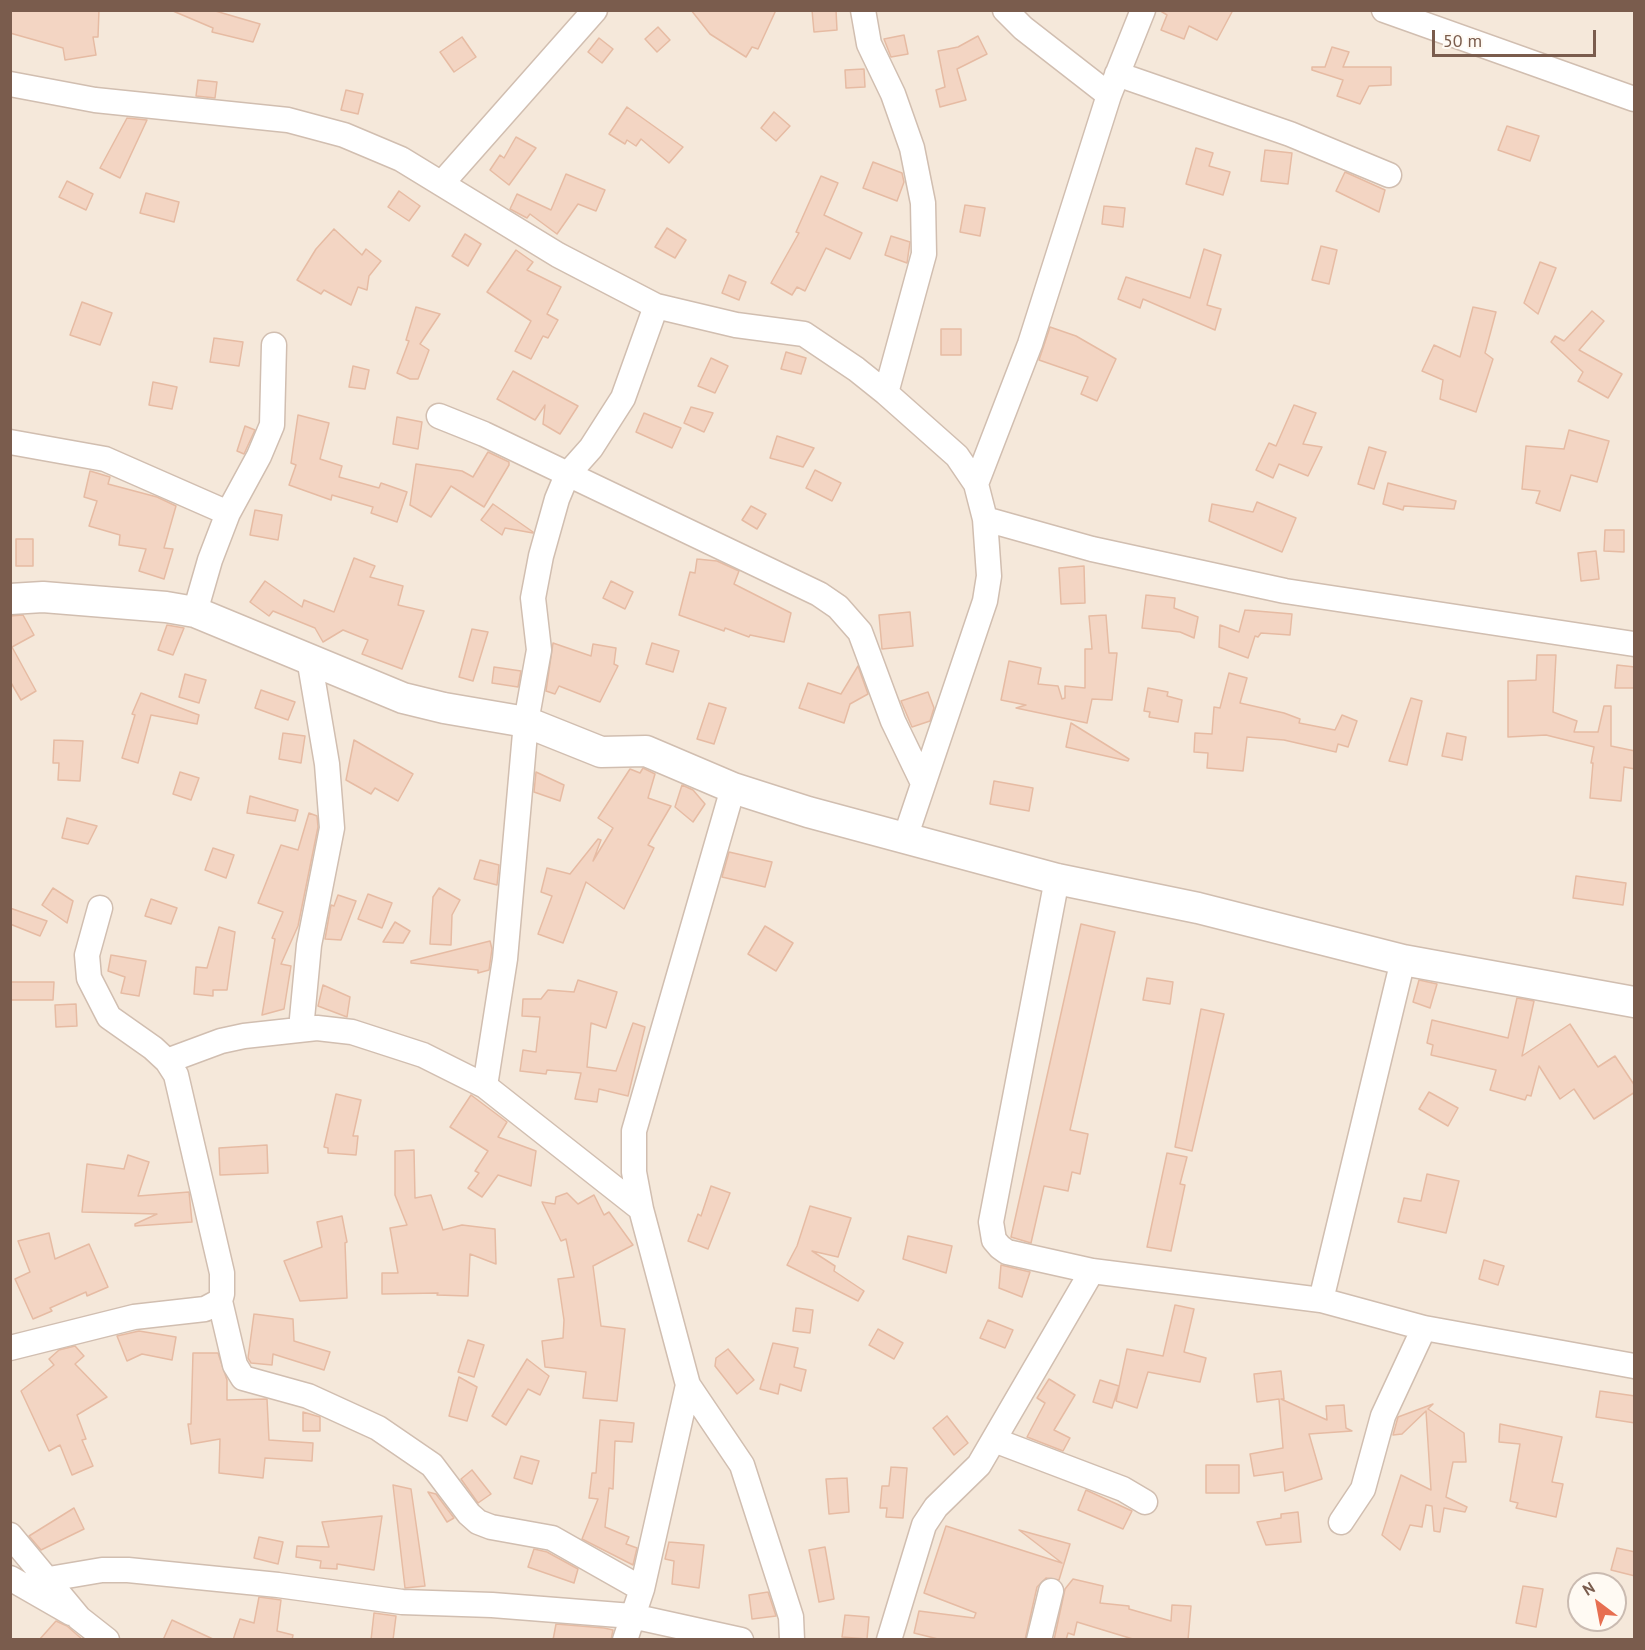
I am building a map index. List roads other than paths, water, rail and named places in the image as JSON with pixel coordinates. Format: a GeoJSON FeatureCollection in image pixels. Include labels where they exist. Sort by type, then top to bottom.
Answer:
{"type":"FeatureCollection","features":[{"type":"Feature","properties":{"kind":"street"},"geometry":{"type":"LineString","coordinates":[[443,182],[594,10]]}},
{"type":"Feature","properties":{"kind":"street"},"geometry":{"type":"LineString","coordinates":[[863,10],[870,44],[893,94],[912,148],[923,203],[924,254],[886,393]]}},
{"type":"Feature","properties":{"kind":"street"},"geometry":{"type":"LineString","coordinates":[[1005,10],[1023,28],[1113,84],[1290,134],[1389,175]]}},
{"type":"Feature","properties":{"kind":"street"},"geometry":{"type":"LineString","coordinates":[[976,484],[1030,344],[1113,84],[1143,10]]}},
{"type":"Feature","properties":{"kind":"street"},"geometry":{"type":"LineString","coordinates":[[1384,10],[1635,99]]}},
{"type":"Feature","properties":{"kind":"street"},"geometry":{"type":"LineString","coordinates":[[10,84],[95,100],[288,120],[344,135],[401,159],[443,182],[558,255],[656,306],[736,325],[804,334],[856,369],[886,393],[957,456],[976,484],[985,519],[988,576],[985,601],[922,781],[905,838]]}},
{"type":"Feature","properties":{"kind":"street"},"geometry":{"type":"LineString","coordinates":[[485,1086],[505,959],[526,723],[539,650],[533,598],[544,544],[557,499],[567,475],[591,448],[623,398],[656,306]]}},
{"type":"Feature","properties":{"kind":"street"},"geometry":{"type":"LineString","coordinates":[[195,612],[228,513],[259,456],[272,425],[274,345]]}},
{"type":"Feature","properties":{"kind":"street"},"geometry":{"type":"LineString","coordinates":[[439,416],[484,434],[819,594],[838,607],[860,632],[893,721],[922,781]]}},
{"type":"Feature","properties":{"kind":"street"},"geometry":{"type":"LineString","coordinates":[[10,442],[105,459],[228,513]]}},
{"type":"Feature","properties":{"kind":"street"},"geometry":{"type":"LineString","coordinates":[[985,519],[1092,549],[1285,591],[1635,644]]}},
{"type":"Feature","properties":{"kind":"street"},"geometry":{"type":"LineString","coordinates":[[10,599],[43,597],[166,607],[195,612],[403,698],[526,723],[601,752],[646,751],[733,788],[808,812],[1057,879],[1198,908],[1403,960],[1635,1002]]}},
{"type":"Feature","properties":{"kind":"street"},"geometry":{"type":"LineString","coordinates":[[301,1029],[309,945],[332,828],[327,764],[309,658]]}},
{"type":"Feature","properties":{"kind":"street"},"geometry":{"type":"LineString","coordinates":[[733,788],[634,1131],[633,1172],[688,1385],[742,1465],[791,1617],[792,1640]]}},
{"type":"Feature","properties":{"kind":"street"},"geometry":{"type":"LineString","coordinates":[[1057,879],[990,1222],[994,1240],[1007,1252],[1092,1271],[1321,1300],[1424,1328],[1635,1366]]}},
{"type":"Feature","properties":{"kind":"street"},"geometry":{"type":"LineString","coordinates":[[100,908],[87,955],[89,978],[109,1017],[167,1061],[176,1075],[222,1273],[220,1301],[235,1365],[243,1378],[308,1396],[378,1428],[432,1465],[469,1514],[478,1522],[491,1527],[552,1538],[642,1589]]}},
{"type":"Feature","properties":{"kind":"street"},"geometry":{"type":"LineString","coordinates":[[1321,1300],[1403,960]]}},
{"type":"Feature","properties":{"kind":"street"},"geometry":{"type":"LineString","coordinates":[[167,1061],[221,1041],[301,1029],[317,1028],[352,1032],[423,1055],[485,1086],[641,1209]]}},
{"type":"Feature","properties":{"kind":"street"},"geometry":{"type":"LineString","coordinates":[[889,1640],[924,1525],[936,1507],[973,1473],[1092,1271]]}},
{"type":"Feature","properties":{"kind":"street"},"geometry":{"type":"LineString","coordinates":[[10,1348],[118,1320],[205,1309],[220,1301]]}},
{"type":"Feature","properties":{"kind":"street"},"geometry":{"type":"LineString","coordinates":[[1341,1522],[1363,1489],[1383,1416],[1424,1328]]}},
{"type":"Feature","properties":{"kind":"street"},"geometry":{"type":"LineString","coordinates":[[625,1640],[642,1589],[688,1385]]}},
{"type":"Feature","properties":{"kind":"street"},"geometry":{"type":"LineString","coordinates":[[994,1440],[1123,1489],[1145,1502]]}},
{"type":"Feature","properties":{"kind":"street"},"geometry":{"type":"LineString","coordinates":[[10,1535],[49,1579],[79,1618]]}},
{"type":"Feature","properties":{"kind":"street"},"geometry":{"type":"LineString","coordinates":[[49,1579],[102,1570],[128,1570],[278,1585],[402,1602],[492,1605],[632,1616],[741,1640]]}},
{"type":"Feature","properties":{"kind":"street"},"geometry":{"type":"LineString","coordinates":[[10,1578],[79,1618],[107,1640]]}},
{"type":"Feature","properties":{"kind":"street"},"geometry":{"type":"LineString","coordinates":[[1039,1640],[1051,1591]]}}]}
